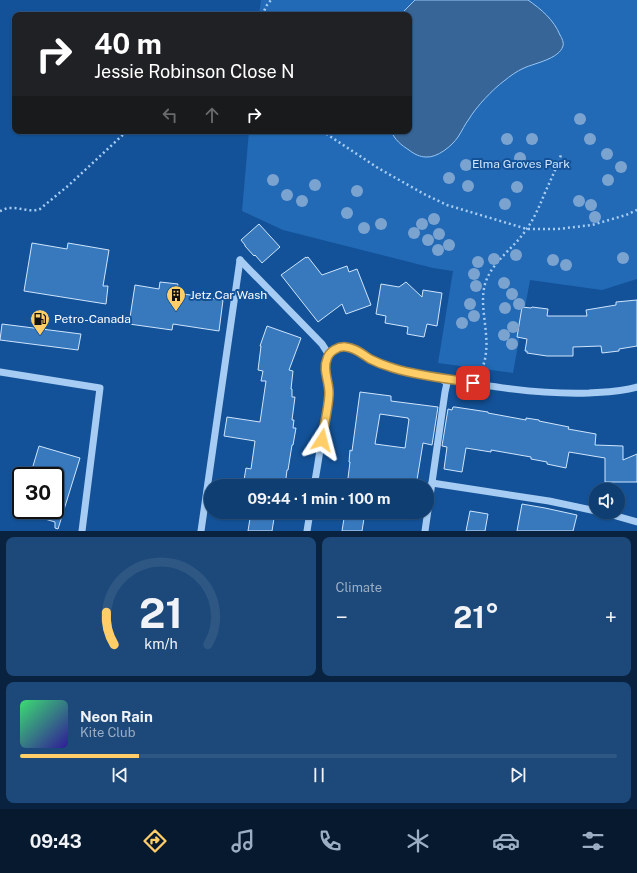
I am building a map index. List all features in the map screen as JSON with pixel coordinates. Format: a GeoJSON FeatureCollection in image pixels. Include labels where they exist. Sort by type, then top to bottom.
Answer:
{"type":"FeatureCollection","features":[{"type":"Feature","properties":{"kind":"street"},"geometry":{"type":"LineString","coordinates":[[201,531],[240,260],[322,344],[329,355]]}},
{"type":"Feature","properties":{"kind":"street"},"geometry":{"type":"LineString","coordinates":[[315,479],[329,393],[326,359],[335,349],[349,347],[360,351],[371,359],[406,372],[531,391],[573,394],[616,392],[637,387]]}},
{"type":"Feature","properties":{"kind":"street"},"geometry":{"type":"LineString","coordinates":[[0,372],[100,388],[82,531]]}},
{"type":"Feature","properties":{"kind":"street"},"geometry":{"type":"LineString","coordinates":[[433,479],[447,383],[440,377]]}},
{"type":"Feature","properties":{"kind":"street"},"geometry":{"type":"LineString","coordinates":[[434,484],[549,501],[589,510]]}},
{"type":"Feature","properties":{"kind":"street"},"geometry":{"type":"LineString","coordinates":[[307,531],[309,519]]}},
{"type":"Feature","properties":{"kind":"street"},"geometry":{"type":"LineString","coordinates":[[425,531],[427,519]]}},
{"type":"Feature","properties":{"kind":"street"},"geometry":{"type":"LineString","coordinates":[[625,519],[637,522]]}},
{"type":"Feature","properties":{"kind":"path"},"geometry":{"type":"LineString","coordinates":[[264,12],[271,0]]}},
{"type":"Feature","properties":{"kind":"path"},"geometry":{"type":"LineString","coordinates":[[0,211],[7,208],[35,211],[40,209],[69,185],[124,134]]}},
{"type":"Feature","properties":{"kind":"path"},"geometry":{"type":"LineString","coordinates":[[327,134],[378,168],[424,194],[448,204],[527,229],[558,229],[592,225],[626,215],[637,210]]}},
{"type":"Feature","properties":{"kind":"path"},"geometry":{"type":"LineString","coordinates":[[473,383],[484,364],[487,349],[483,303],[486,280],[500,258],[527,229],[554,174],[560,155]]}},
{"type":"Feature","properties":{"kind":"green space","name":"Elma Groves Park"},"geometry":{"type":"Polygon","coordinates":[[[261,0],[637,0],[637,279],[602,290],[530,280],[513,373],[438,363],[453,271],[433,268],[283,230],[242,211],[249,134],[412,134],[412,12],[259,12],[261,0]]]}},
{"type":"Feature","properties":{"kind":"shaded area"},"geometry":{"type":"Polygon","coordinates":[[[415,0],[528,0],[551,20],[562,39],[563,46],[557,54],[552,57],[511,75],[485,98],[452,144],[435,156],[426,157],[413,153],[398,142],[392,134],[412,134],[412,12],[403,12],[415,0]]]}},
{"type":"Feature","properties":{"kind":"building"},"geometry":{"type":"Polygon","coordinates":[[[259,224],[280,247],[262,263],[241,240],[259,224]]]}},
{"type":"Feature","properties":{"kind":"building"},"geometry":{"type":"Polygon","coordinates":[[[32,243],[67,249],[68,243],[109,250],[103,286],[108,286],[106,304],[24,291],[32,243]]]}},
{"type":"Feature","properties":{"kind":"building"},"geometry":{"type":"Polygon","coordinates":[[[308,257],[322,275],[347,266],[349,272],[357,269],[371,305],[346,314],[342,304],[318,322],[281,275],[308,257]]]}},
{"type":"Feature","properties":{"kind":"building","name":"Jetz Car Wash"},"geometry":{"type":"Polygon","coordinates":[[[160,282],[178,284],[177,293],[223,300],[219,331],[173,324],[172,330],[129,324],[135,285],[159,289],[160,282]]]}},
{"type":"Feature","properties":{"kind":"building"},"geometry":{"type":"Polygon","coordinates":[[[406,282],[422,297],[423,290],[442,293],[437,326],[427,324],[424,337],[407,334],[408,327],[385,323],[386,316],[376,314],[381,284],[399,287],[406,282]]]}},
{"type":"Feature","properties":{"kind":"building"},"geometry":{"type":"Polygon","coordinates":[[[637,300],[637,346],[619,349],[619,351],[602,353],[601,346],[573,347],[573,356],[547,356],[527,353],[527,351],[525,351],[527,339],[517,337],[522,307],[548,309],[547,316],[587,316],[586,310],[616,305],[616,302],[637,300]]]}},
{"type":"Feature","properties":{"kind":"building"},"geometry":{"type":"Polygon","coordinates":[[[2,324],[81,334],[78,350],[0,340],[2,324]]]}},
{"type":"Feature","properties":{"kind":"building"},"geometry":{"type":"Polygon","coordinates":[[[267,326],[301,338],[289,370],[293,371],[291,389],[292,397],[295,397],[292,420],[294,420],[293,428],[296,428],[286,479],[244,479],[246,468],[251,469],[255,441],[224,436],[227,417],[260,422],[266,381],[261,381],[263,371],[258,370],[260,346],[267,326]]]}},
{"type":"Feature","properties":{"kind":"building"},"geometry":{"type":"Polygon","coordinates":[[[360,392],[391,396],[391,401],[438,407],[432,445],[423,443],[417,479],[348,479],[350,450],[352,451],[360,392]],[[380,414],[375,444],[405,448],[408,419],[380,414]]]}},
{"type":"Feature","properties":{"kind":"building"},"geometry":{"type":"Polygon","coordinates":[[[453,407],[488,412],[526,420],[526,418],[539,420],[569,427],[568,429],[596,434],[595,445],[623,446],[623,460],[637,454],[637,482],[605,482],[605,458],[569,452],[566,468],[531,459],[531,457],[491,450],[491,452],[466,448],[462,472],[444,469],[447,447],[442,446],[448,409],[452,410],[453,407]]]}},
{"type":"Feature","properties":{"kind":"building"},"geometry":{"type":"Polygon","coordinates":[[[39,446],[80,458],[64,510],[64,467],[33,467],[39,446]]]}},
{"type":"Feature","properties":{"kind":"building"},"geometry":{"type":"Polygon","coordinates":[[[522,504],[577,515],[573,531],[517,531],[522,504]]]}},
{"type":"Feature","properties":{"kind":"building"},"geometry":{"type":"Polygon","coordinates":[[[470,511],[488,514],[485,531],[466,531],[470,511]]]}},
{"type":"Feature","properties":{"kind":"building"},"geometry":{"type":"Polygon","coordinates":[[[45,519],[61,519],[58,529],[55,528],[55,522],[45,519]]]}},
{"type":"Feature","properties":{"kind":"building"},"geometry":{"type":"Polygon","coordinates":[[[250,519],[274,519],[272,531],[248,531],[250,519]]]}},
{"type":"Feature","properties":{"kind":"building"},"geometry":{"type":"Polygon","coordinates":[[[344,519],[364,519],[362,531],[342,531],[344,519]]]}},
{"type":"Feature","properties":{"kind":"place","name":"Jetz Car Wash"},"geometry":{"type":"Point","coordinates":[176,312]}},
{"type":"Feature","properties":{"kind":"place","name":"Petro-Canada"},"geometry":{"type":"Point","coordinates":[40,336]}},
{"type":"Feature","properties":{"kind":"route"},"geometry":{"type":"LineString","coordinates":[[322,440],[329,393],[326,374],[326,359],[335,349],[344,347],[354,348],[376,362],[406,372],[473,383]]}}]}
